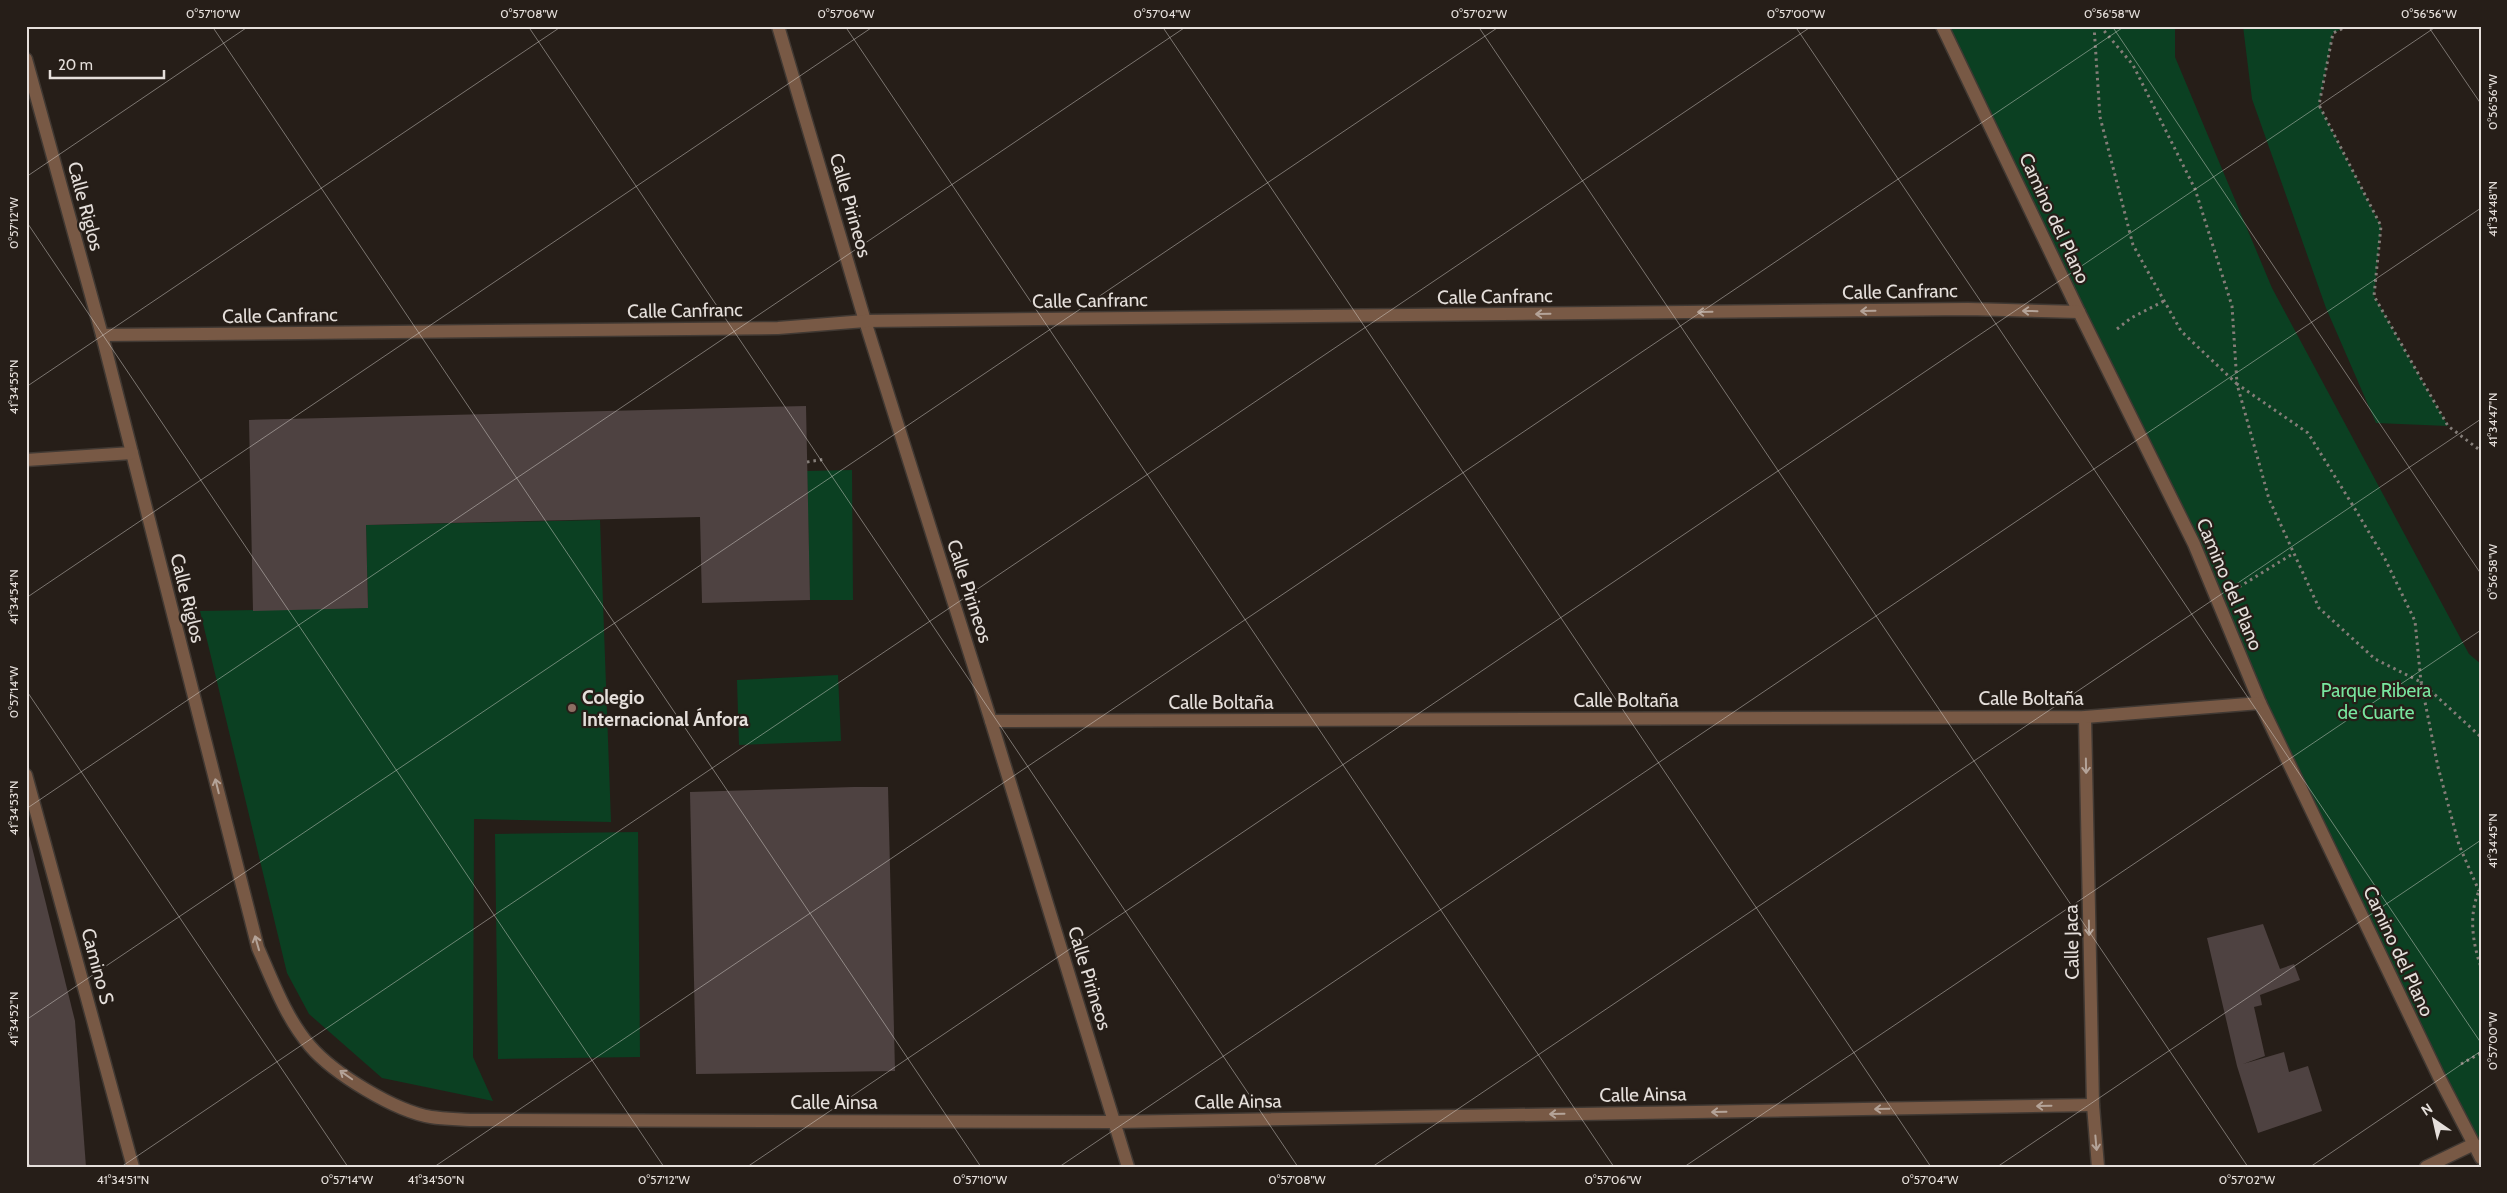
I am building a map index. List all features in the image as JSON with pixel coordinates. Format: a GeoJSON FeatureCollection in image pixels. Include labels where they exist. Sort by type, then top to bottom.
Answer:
{"type":"FeatureCollection","features":[{"type":"Feature","properties":{"kind":"street","name":"Calle Pirineos"},"geometry":{"type":"LineString","coordinates":[[778,26],[865,321],[1128,1167]]}},
{"type":"Feature","properties":{"kind":"street","name":"Camino del Plano"},"geometry":{"type":"LineString","coordinates":[[1942,26],[2079,312],[2194,544],[2260,703],[2439,1077],[2481,1158]]}},
{"type":"Feature","properties":{"kind":"street","name":"Calle Riglos"},"geometry":{"type":"LineString","coordinates":[[26,59],[102,336],[258,948],[284,1007],[310,1046],[344,1075],[387,1102]]}},
{"type":"Feature","properties":{"kind":"street","name":"Calle Canfranc"},"geometry":{"type":"LineString","coordinates":[[102,336],[778,328],[865,321],[1948,310],[2079,312]]}},
{"type":"Feature","properties":{"kind":"street"},"geometry":{"type":"LineString","coordinates":[[26,460],[132,453]]}},
{"type":"Feature","properties":{"kind":"street","name":"Calle Boltaña"},"geometry":{"type":"LineString","coordinates":[[991,722],[2085,717],[2260,703]]}},
{"type":"Feature","properties":{"kind":"street","name":"Calle Jaca"},"geometry":{"type":"LineString","coordinates":[[2085,717],[2093,1105],[2098,1167]]}},
{"type":"Feature","properties":{"kind":"street","name":"Camino S"},"geometry":{"type":"LineString","coordinates":[[26,775],[133,1167]]}},
{"type":"Feature","properties":{"kind":"street","name":"Calle Ainsa"},"geometry":{"type":"LineString","coordinates":[[387,1102],[430,1117],[470,1120],[1115,1122],[2093,1105]]}},
{"type":"Feature","properties":{"kind":"street"},"geometry":{"type":"LineString","coordinates":[[2426,1167],[2474,1144]]}},
{"type":"Feature","properties":{"kind":"path"},"geometry":{"type":"LineString","coordinates":[[2094,26],[2100,117],[2132,245],[2181,331],[2237,384],[2308,433],[2385,560],[2415,621],[2421,682],[2438,767],[2458,844],[2480,889],[2472,919],[2474,949],[2481,966]]}},
{"type":"Feature","properties":{"kind":"path"},"geometry":{"type":"LineString","coordinates":[[2100,26],[2133,65],[2195,189],[2232,306],[2237,384],[2269,499],[2319,608],[2374,659],[2421,682],[2481,737]]}},
{"type":"Feature","properties":{"kind":"path"},"geometry":{"type":"LineString","coordinates":[[2348,26],[2333,33],[2319,105],[2380,226],[2374,296],[2448,426],[2481,451]]}},
{"type":"Feature","properties":{"kind":"path"},"geometry":{"type":"LineString","coordinates":[[2096,345],[2131,318],[2164,302]]}},
{"type":"Feature","properties":{"kind":"path"},"geometry":{"type":"LineString","coordinates":[[807,462],[826,460]]}},
{"type":"Feature","properties":{"kind":"path"},"geometry":{"type":"LineString","coordinates":[[2218,598],[2294,553]]}},
{"type":"Feature","properties":{"kind":"green space","name":"Parque Ribera de Cuarte"},"geometry":{"type":"Polygon","coordinates":[[[1942,26],[2175,26],[2175,57],[2272,288],[2469,654],[2481,664],[2481,1158],[2222,609],[1942,26]]]}},
{"type":"Feature","properties":{"kind":"green space"},"geometry":{"type":"Polygon","coordinates":[[[2243,26],[2348,26],[2333,33],[2319,105],[2381,226],[2374,296],[2448,426],[2376,423],[2326,308],[2252,99],[2243,26]]]}},
{"type":"Feature","properties":{"kind":"green space"},"geometry":{"type":"Polygon","coordinates":[[[852,470],[853,600],[810,600],[807,471],[852,470]]]}},
{"type":"Feature","properties":{"kind":"green space"},"geometry":{"type":"Polygon","coordinates":[[[600,520],[611,822],[474,819],[473,1057],[493,1101],[382,1078],[309,1014],[287,973],[200,611],[368,608],[366,525],[600,520]]]}},
{"type":"Feature","properties":{"kind":"green space"},"geometry":{"type":"Polygon","coordinates":[[[838,675],[841,741],[739,745],[737,680],[838,675]]]}},
{"type":"Feature","properties":{"kind":"green space"},"geometry":{"type":"Polygon","coordinates":[[[638,832],[640,1057],[498,1059],[495,834],[638,832]]]}},
{"type":"Feature","properties":{"kind":"building"},"geometry":{"type":"Polygon","coordinates":[[[806,406],[810,600],[702,603],[700,517],[366,525],[368,608],[253,611],[249,420],[806,406]]]}},
{"type":"Feature","properties":{"kind":"building"},"geometry":{"type":"Polygon","coordinates":[[[888,787],[895,1071],[696,1074],[690,792],[888,787]]]}},
{"type":"Feature","properties":{"kind":"building"},"geometry":{"type":"Polygon","coordinates":[[[26,823],[75,1021],[86,1167],[26,1167],[26,823]]]}},
{"type":"Feature","properties":{"kind":"building"},"geometry":{"type":"Polygon","coordinates":[[[2263,924],[2280,969],[2294,964],[2300,980],[2260,995],[2262,1005],[2254,1007],[2265,1056],[2243,1064],[2284,1052],[2289,1072],[2308,1066],[2322,1111],[2258,1133],[2237,1066],[2207,938],[2263,924]]]}},
{"type":"Feature","properties":{"kind":"place","name":"Colegio Internacional Ánfora"},"geometry":{"type":"Point","coordinates":[572,708]}}]}
